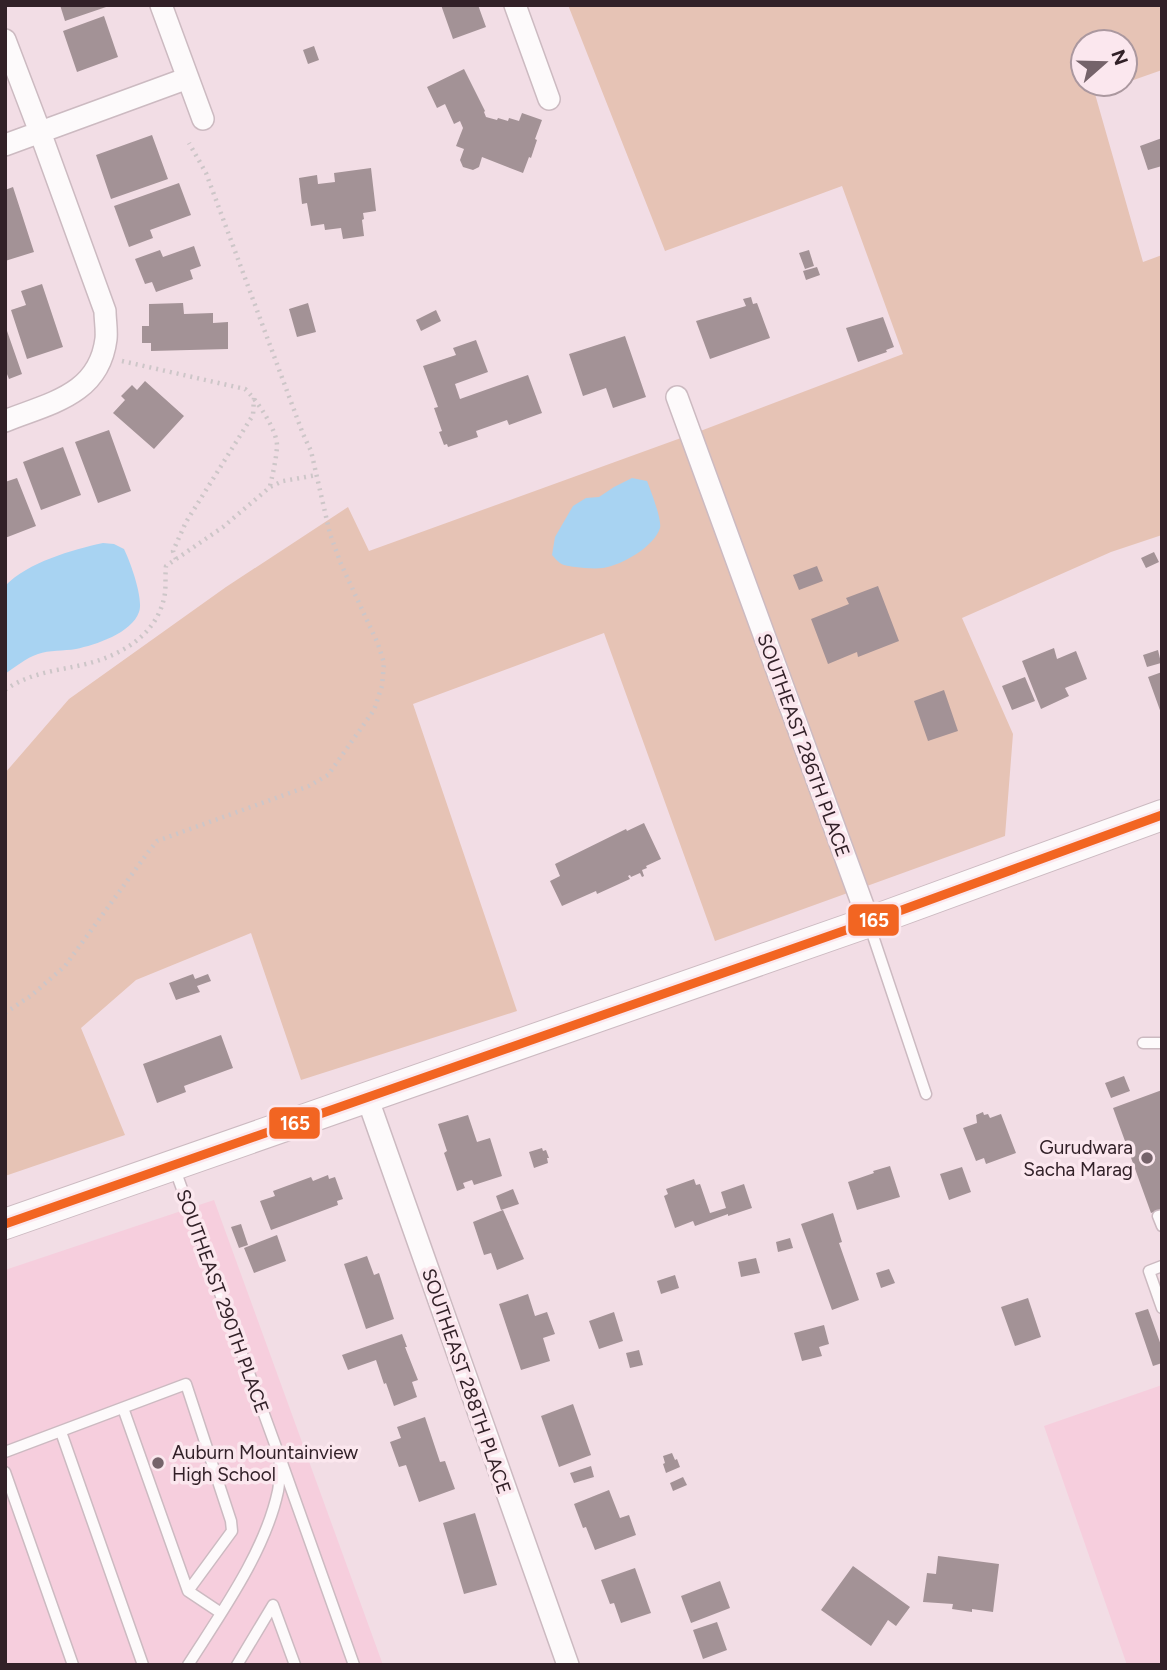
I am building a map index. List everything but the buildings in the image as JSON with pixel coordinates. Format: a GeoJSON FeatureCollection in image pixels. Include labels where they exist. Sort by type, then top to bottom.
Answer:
{"type":"FeatureCollection","features":[{"type":"Feature","properties":{"kind":"street"},"geometry":{"type":"LineString","coordinates":[[161,5],[203,119]]}},
{"type":"Feature","properties":{"kind":"street"},"geometry":{"type":"LineString","coordinates":[[515,5],[549,99]]}},
{"type":"Feature","properties":{"kind":"street"},"geometry":{"type":"LineString","coordinates":[[5,40],[105,311],[106,338],[100,364],[88,382],[62,398],[5,421]]}},
{"type":"Feature","properties":{"kind":"street"},"geometry":{"type":"LineString","coordinates":[[5,145],[188,78]]}},
{"type":"Feature","properties":{"kind":"street","name":"SOUTHEAST 286TH PLACE"},"geometry":{"type":"LineString","coordinates":[[677,397],[869,922]]}},
{"type":"Feature","properties":{"kind":"street"},"geometry":{"type":"LineString","coordinates":[[5,1224],[869,922],[1162,815]]}},
{"type":"Feature","properties":{"kind":"street","name":"SOUTHEAST 288TH PLACE"},"geometry":{"type":"LineString","coordinates":[[367,1097],[568,1665]]}},
{"type":"Feature","properties":{"kind":"lane","name":"SOUTHEAST 286TH PLACE"},"geometry":{"type":"LineString","coordinates":[[869,922],[926,1094]]}},
{"type":"Feature","properties":{"kind":"lane"},"geometry":{"type":"LineString","coordinates":[[1143,1043],[1162,1043]]}},
{"type":"Feature","properties":{"kind":"lane","name":"SOUTHEAST 290TH PLACE"},"geometry":{"type":"LineString","coordinates":[[173,1165],[280,1458],[278,1490],[266,1528],[242,1580],[188,1665]]}},
{"type":"Feature","properties":{"kind":"lane"},"geometry":{"type":"LineString","coordinates":[[1162,1215],[1158,1216],[1162,1226]]}},
{"type":"Feature","properties":{"kind":"lane"},"geometry":{"type":"LineString","coordinates":[[1162,1266],[1149,1271],[1162,1308]]}},
{"type":"Feature","properties":{"kind":"lane"},"geometry":{"type":"LineString","coordinates":[[5,1452],[186,1384],[232,1531],[188,1591]]}},
{"type":"Feature","properties":{"kind":"lane"},"geometry":{"type":"LineString","coordinates":[[123,1408],[188,1591],[221,1613]]}},
{"type":"Feature","properties":{"kind":"lane"},"geometry":{"type":"LineString","coordinates":[[61,1432],[143,1665]]}},
{"type":"Feature","properties":{"kind":"lane"},"geometry":{"type":"LineString","coordinates":[[280,1458],[354,1665]]}},
{"type":"Feature","properties":{"kind":"lane"},"geometry":{"type":"LineString","coordinates":[[5,1472],[73,1665]]}},
{"type":"Feature","properties":{"kind":"lane"},"geometry":{"type":"LineString","coordinates":[[237,1665],[273,1605],[295,1665]]}},
{"type":"Feature","properties":{"kind":"path"},"geometry":{"type":"LineString","coordinates":[[5,1013],[32,995],[65,966],[158,841],[309,786],[328,775],[374,710],[382,687],[384,663],[378,643],[330,534],[312,451],[303,434],[206,173],[189,143]]}},
{"type":"Feature","properties":{"kind":"path"},"geometry":{"type":"LineString","coordinates":[[122,361],[245,389],[254,397],[276,436],[277,446],[270,487]]}},
{"type":"Feature","properties":{"kind":"path"},"geometry":{"type":"LineString","coordinates":[[176,559],[173,551],[186,522],[253,415],[254,397]]}},
{"type":"Feature","properties":{"kind":"path"},"geometry":{"type":"LineString","coordinates":[[5,690],[17,681],[50,670],[87,664],[110,656],[139,640],[155,623],[164,595],[166,566],[223,527],[270,487],[284,481],[317,475]]}},
{"type":"Feature","properties":{"kind":"shaded area"},"geometry":{"type":"Polygon","coordinates":[[[568,5],[1162,5],[1162,70],[1139,78],[1139,28],[1069,28],[1069,98],[1096,98],[1143,262],[1162,255],[1162,535],[1111,552],[962,618],[1013,734],[1005,836],[715,941],[604,633],[413,704],[517,1011],[301,1080],[251,933],[136,980],[81,1028],[125,1135],[5,1176],[5,773],[69,699],[226,587],[348,507],[369,551],[903,354],[842,186],[665,251],[568,5]]]}},
{"type":"Feature","properties":{"kind":"shaded area","name":"Auburn Mountainview High School"},"geometry":{"type":"Polygon","coordinates":[[[214,1200],[383,1665],[8,1665],[5,1656],[5,1270],[214,1200]]]}},
{"type":"Feature","properties":{"kind":"shaded area"},"geometry":{"type":"Polygon","coordinates":[[[1162,1385],[1162,1665],[1127,1665],[1044,1426],[1162,1385]]]}},
{"type":"Feature","properties":{"kind":"water"},"geometry":{"type":"Polygon","coordinates":[[[632,478],[647,481],[656,505],[660,528],[651,542],[628,559],[603,568],[575,567],[563,565],[558,561],[552,555],[555,537],[573,506],[586,498],[599,497],[632,478]]]}},
{"type":"Feature","properties":{"kind":"water"},"geometry":{"type":"Polygon","coordinates":[[[103,543],[124,549],[127,555],[140,598],[139,612],[135,619],[121,632],[102,641],[76,649],[38,654],[5,674],[5,586],[38,564],[64,553],[103,543]]]}},
{"type":"Feature","properties":{"kind":"transit line","name":"165"},"geometry":{"type":"LineString","coordinates":[[5,1224],[869,922],[1162,815]]}},
{"type":"Feature","properties":{"kind":"place","name":"Gurudwara Sacha Marag"},"geometry":{"type":"Point","coordinates":[1147,1158]}},
{"type":"Feature","properties":{"kind":"place","name":"Auburn Mountainview High School"},"geometry":{"type":"Point","coordinates":[158,1463]}}]}
